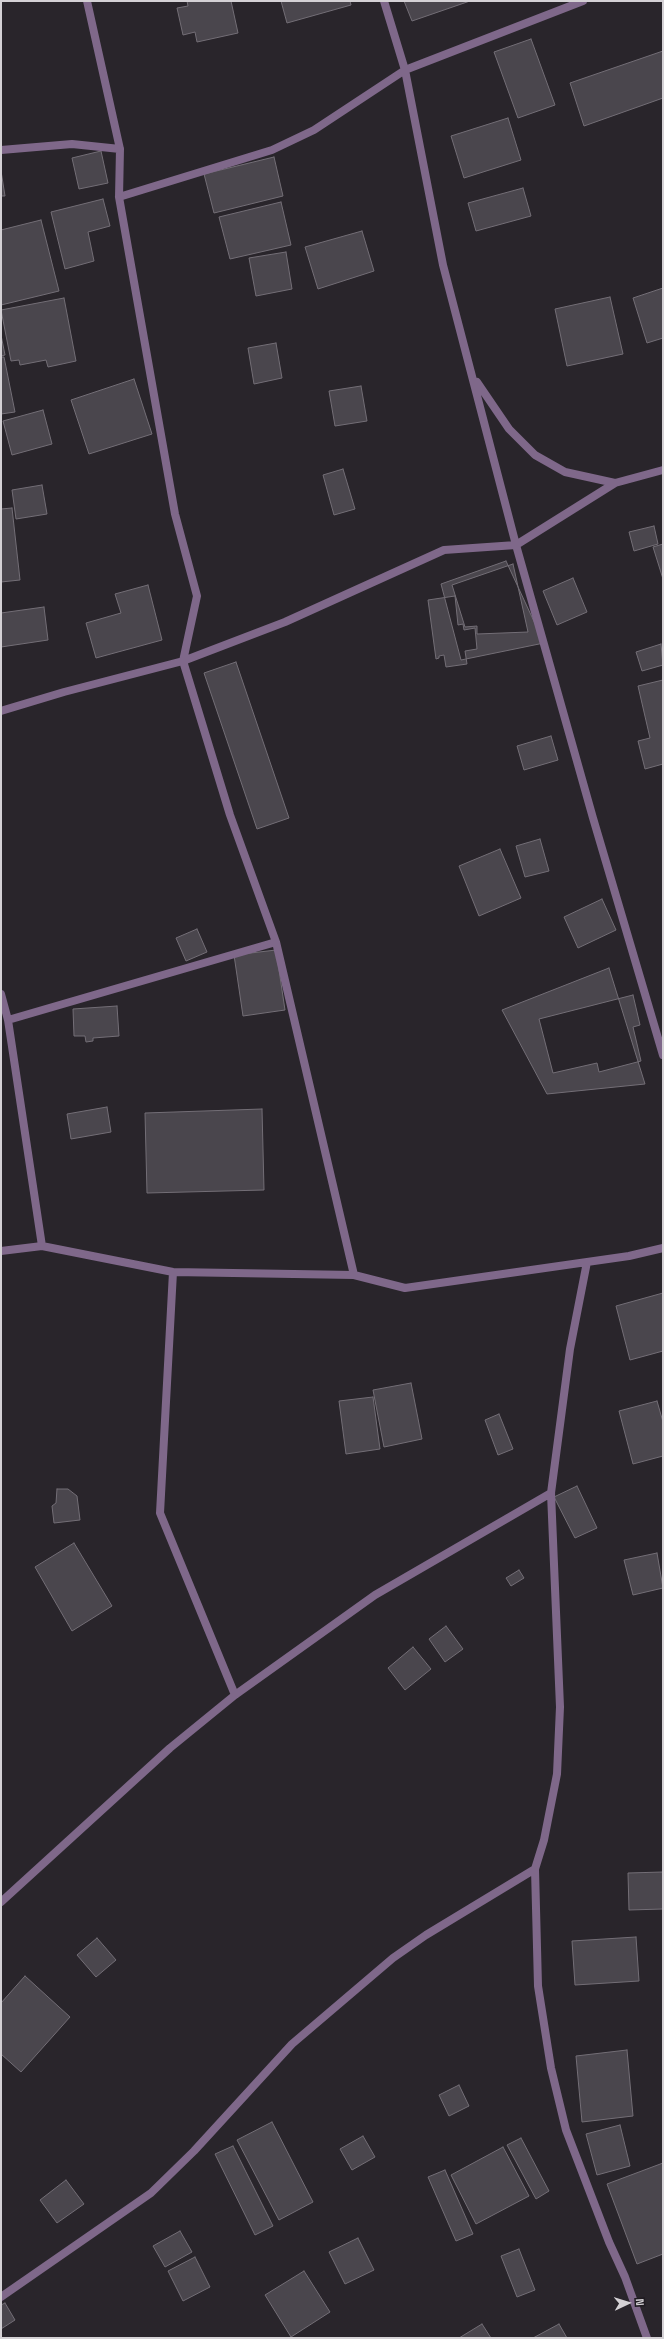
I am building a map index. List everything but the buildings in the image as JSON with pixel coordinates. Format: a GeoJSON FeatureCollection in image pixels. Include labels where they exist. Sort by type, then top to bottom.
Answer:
{"type":"FeatureCollection","features":[{"type":"Feature","properties":{"kind":"street"},"geometry":{"type":"LineString","coordinates":[[87,1],[120,149],[119,197],[175,514],[197,596],[183,661],[230,815],[276,942],[354,1275]]}},
{"type":"Feature","properties":{"kind":"street"},"geometry":{"type":"LineString","coordinates":[[384,1],[405,70],[444,265],[516,545],[590,811],[663,1055]]}},
{"type":"Feature","properties":{"kind":"street"},"geometry":{"type":"LineString","coordinates":[[119,197],[272,150],[314,130],[405,70],[583,1]]}},
{"type":"Feature","properties":{"kind":"street"},"geometry":{"type":"LineString","coordinates":[[1,150],[12,147],[72,144],[120,149]]}},
{"type":"Feature","properties":{"kind":"street"},"geometry":{"type":"LineString","coordinates":[[473,377],[509,429],[535,455],[566,472],[614,483]]}},
{"type":"Feature","properties":{"kind":"street"},"geometry":{"type":"LineString","coordinates":[[1,711],[64,692],[183,661],[284,622],[444,550],[516,545],[614,483],[663,470]]}},
{"type":"Feature","properties":{"kind":"street"},"geometry":{"type":"LineString","coordinates":[[8,1020],[276,942]]}},
{"type":"Feature","properties":{"kind":"street"},"geometry":{"type":"LineString","coordinates":[[1,994],[8,1020],[42,1246]]}},
{"type":"Feature","properties":{"kind":"street"},"geometry":{"type":"LineString","coordinates":[[1,1251],[42,1246],[172,1272],[354,1275],[405,1288],[629,1256],[663,1248]]}},
{"type":"Feature","properties":{"kind":"street"},"geometry":{"type":"LineString","coordinates":[[587,1262],[570,1350],[551,1493],[560,1714],[556,1774],[544,1840],[535,1869],[538,1986],[551,2068],[566,2130],[609,2242],[625,2277],[647,2338]]}},
{"type":"Feature","properties":{"kind":"street"},"geometry":{"type":"LineString","coordinates":[[172,1272],[160,1513],[235,1695]]}},
{"type":"Feature","properties":{"kind":"street"},"geometry":{"type":"LineString","coordinates":[[1,1902],[170,1748],[235,1695],[375,1595],[551,1493]]}},
{"type":"Feature","properties":{"kind":"street"},"geometry":{"type":"LineString","coordinates":[[1,2296],[151,2193],[194,2151],[292,2044],[394,1958],[426,1935],[535,1869]]}}]}
